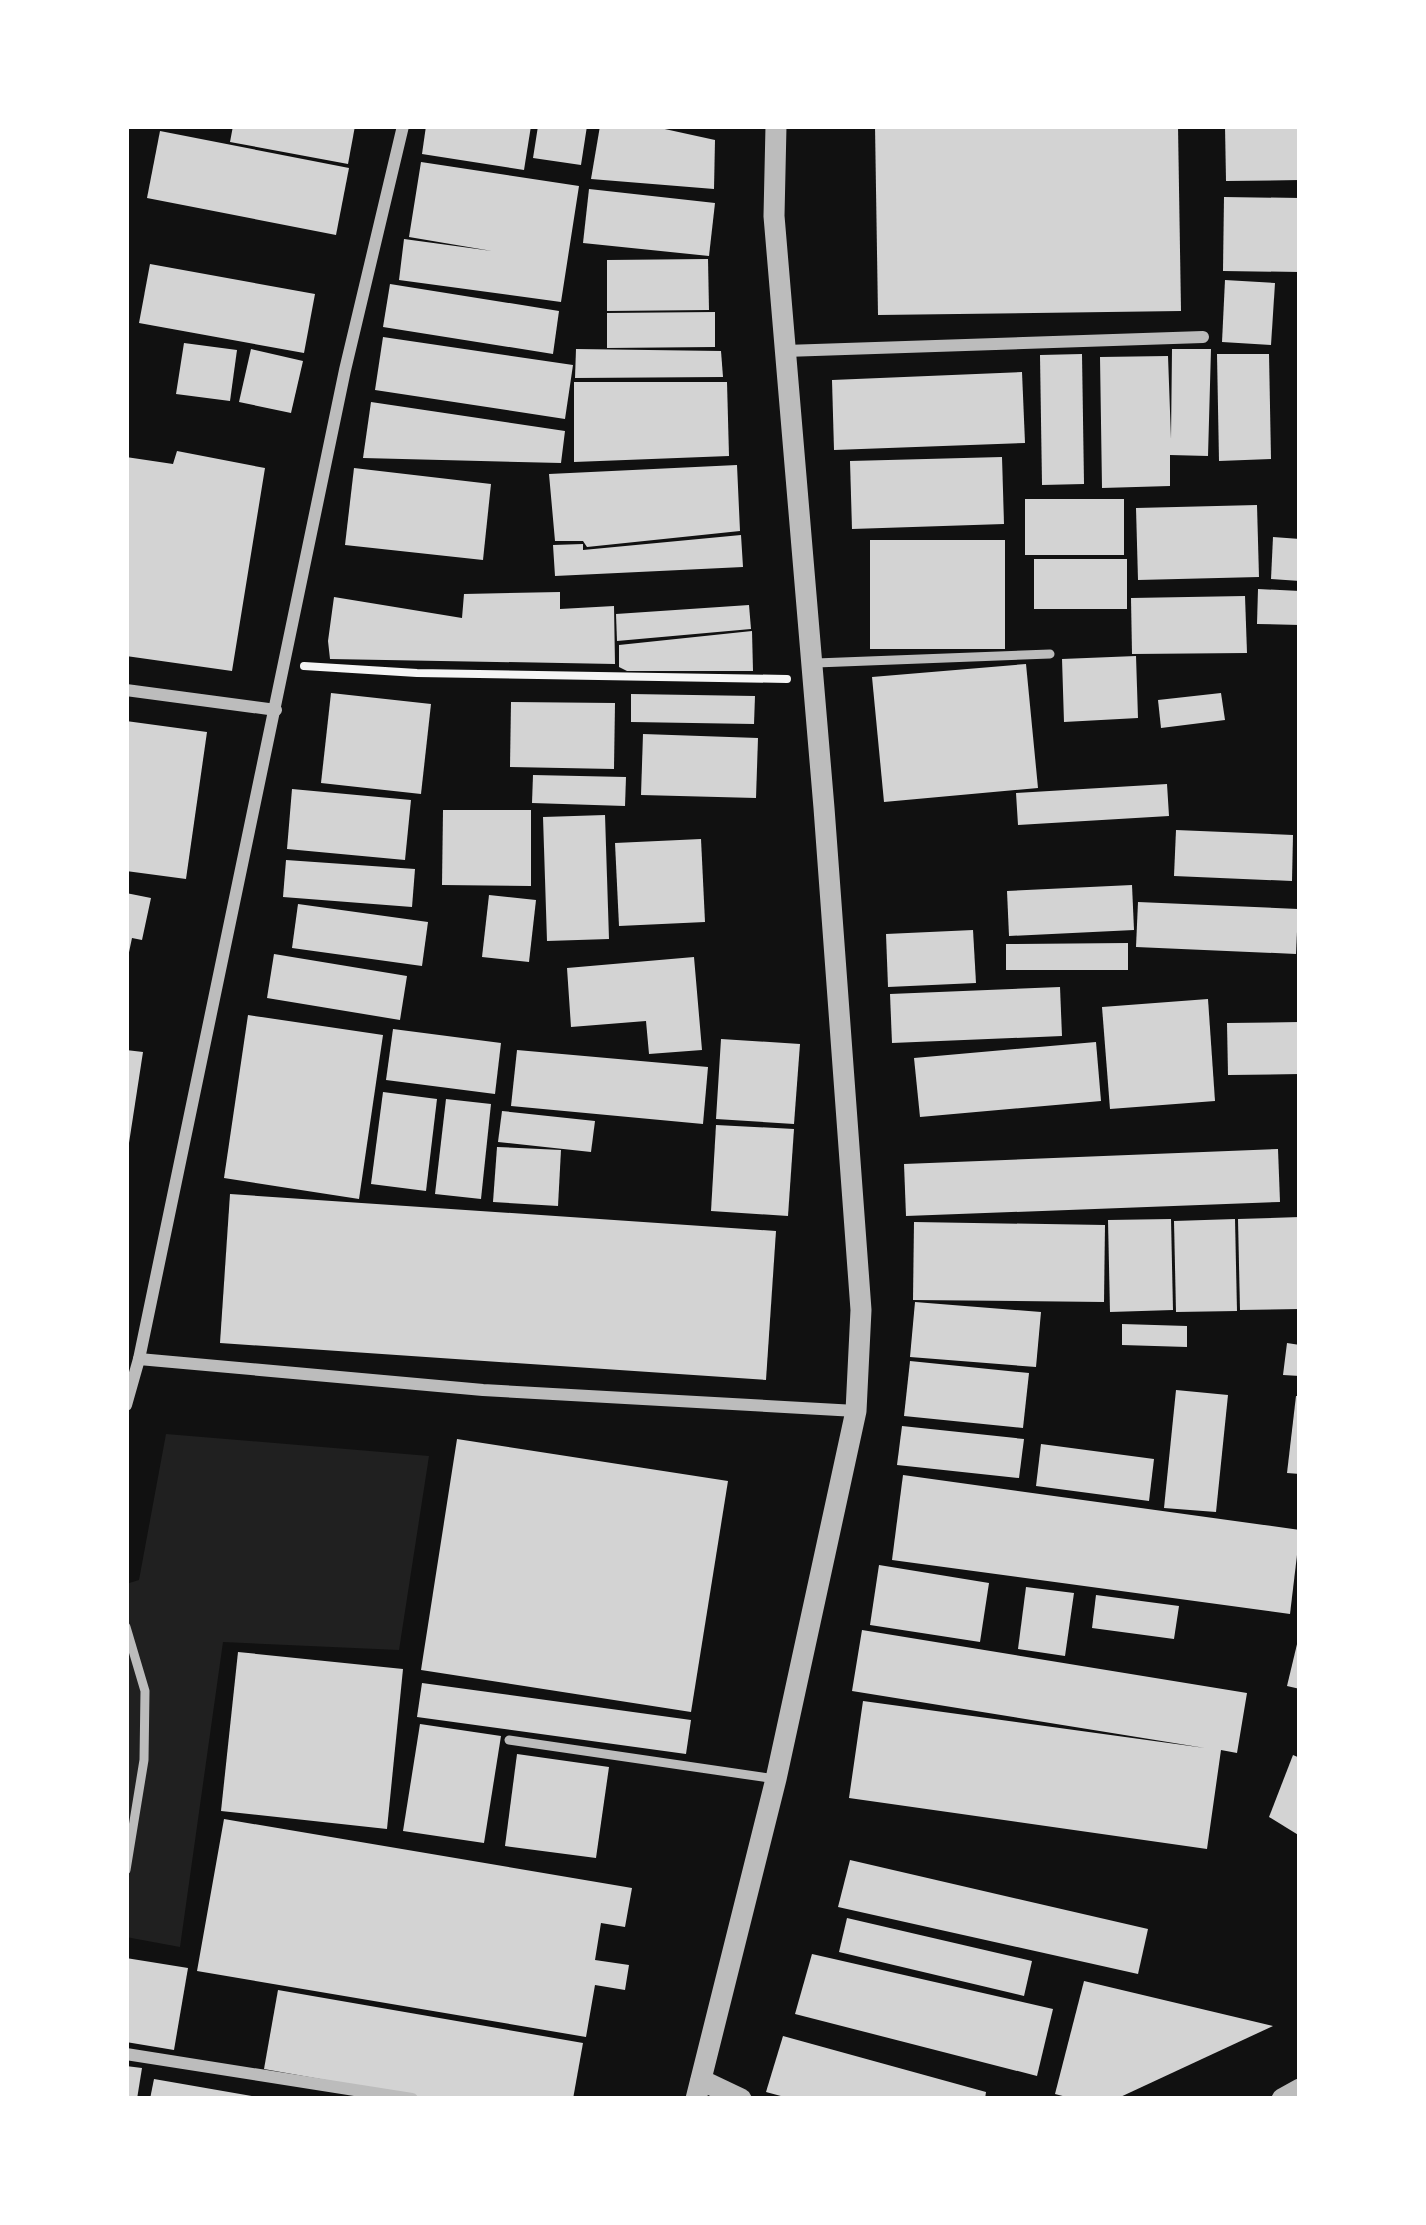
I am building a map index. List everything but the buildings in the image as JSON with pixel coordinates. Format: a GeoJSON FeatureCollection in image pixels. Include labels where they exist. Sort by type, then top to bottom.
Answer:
{"type":"FeatureCollection","features":[{"type":"Feature","properties":{"kind":"street"},"geometry":{"type":"LineString","coordinates":[[126,1405],[355,326],[403,126]]}},
{"type":"Feature","properties":{"kind":"street"},"geometry":{"type":"LineString","coordinates":[[741,2099],[698,2090],[776,1780],[856,1411],[861,1310],[774,216],[776,126]]}},
{"type":"Feature","properties":{"kind":"street"},"geometry":{"type":"LineString","coordinates":[[785,351],[1203,337]]}},
{"type":"Feature","properties":{"kind":"street"},"geometry":{"type":"LineString","coordinates":[[126,690],[276,710]]}},
{"type":"Feature","properties":{"kind":"street"},"geometry":{"type":"LineString","coordinates":[[139,1359],[483,1390],[856,1411]]}},
{"type":"Feature","properties":{"kind":"street"},"geometry":{"type":"LineString","coordinates":[[126,2054],[412,2099]]}},
{"type":"Feature","properties":{"kind":"street"},"geometry":{"type":"LineString","coordinates":[[1282,2099],[1300,2089]]}},
{"type":"Feature","properties":{"kind":"lane"},"geometry":{"type":"LineString","coordinates":[[811,672],[1050,654]]}},
{"type":"Feature","properties":{"kind":"lane"},"geometry":{"type":"LineString","coordinates":[[126,1628],[145,1691],[144,1760],[126,1870]]}},
{"type":"Feature","properties":{"kind":"lane"},"geometry":{"type":"LineString","coordinates":[[508,1740],[776,1780]]}},
{"type":"Feature","properties":{"kind":"path"},"geometry":{"type":"LineString","coordinates":[[284,665],[417,673],[811,672]]}},
{"type":"Feature","properties":{"kind":"shaded area"},"geometry":{"type":"Polygon","coordinates":[[[166,1434],[429,1456],[399,1650],[223,1642],[180,1947],[126,1937],[126,1584],[139,1580],[166,1434]]]}}]}
